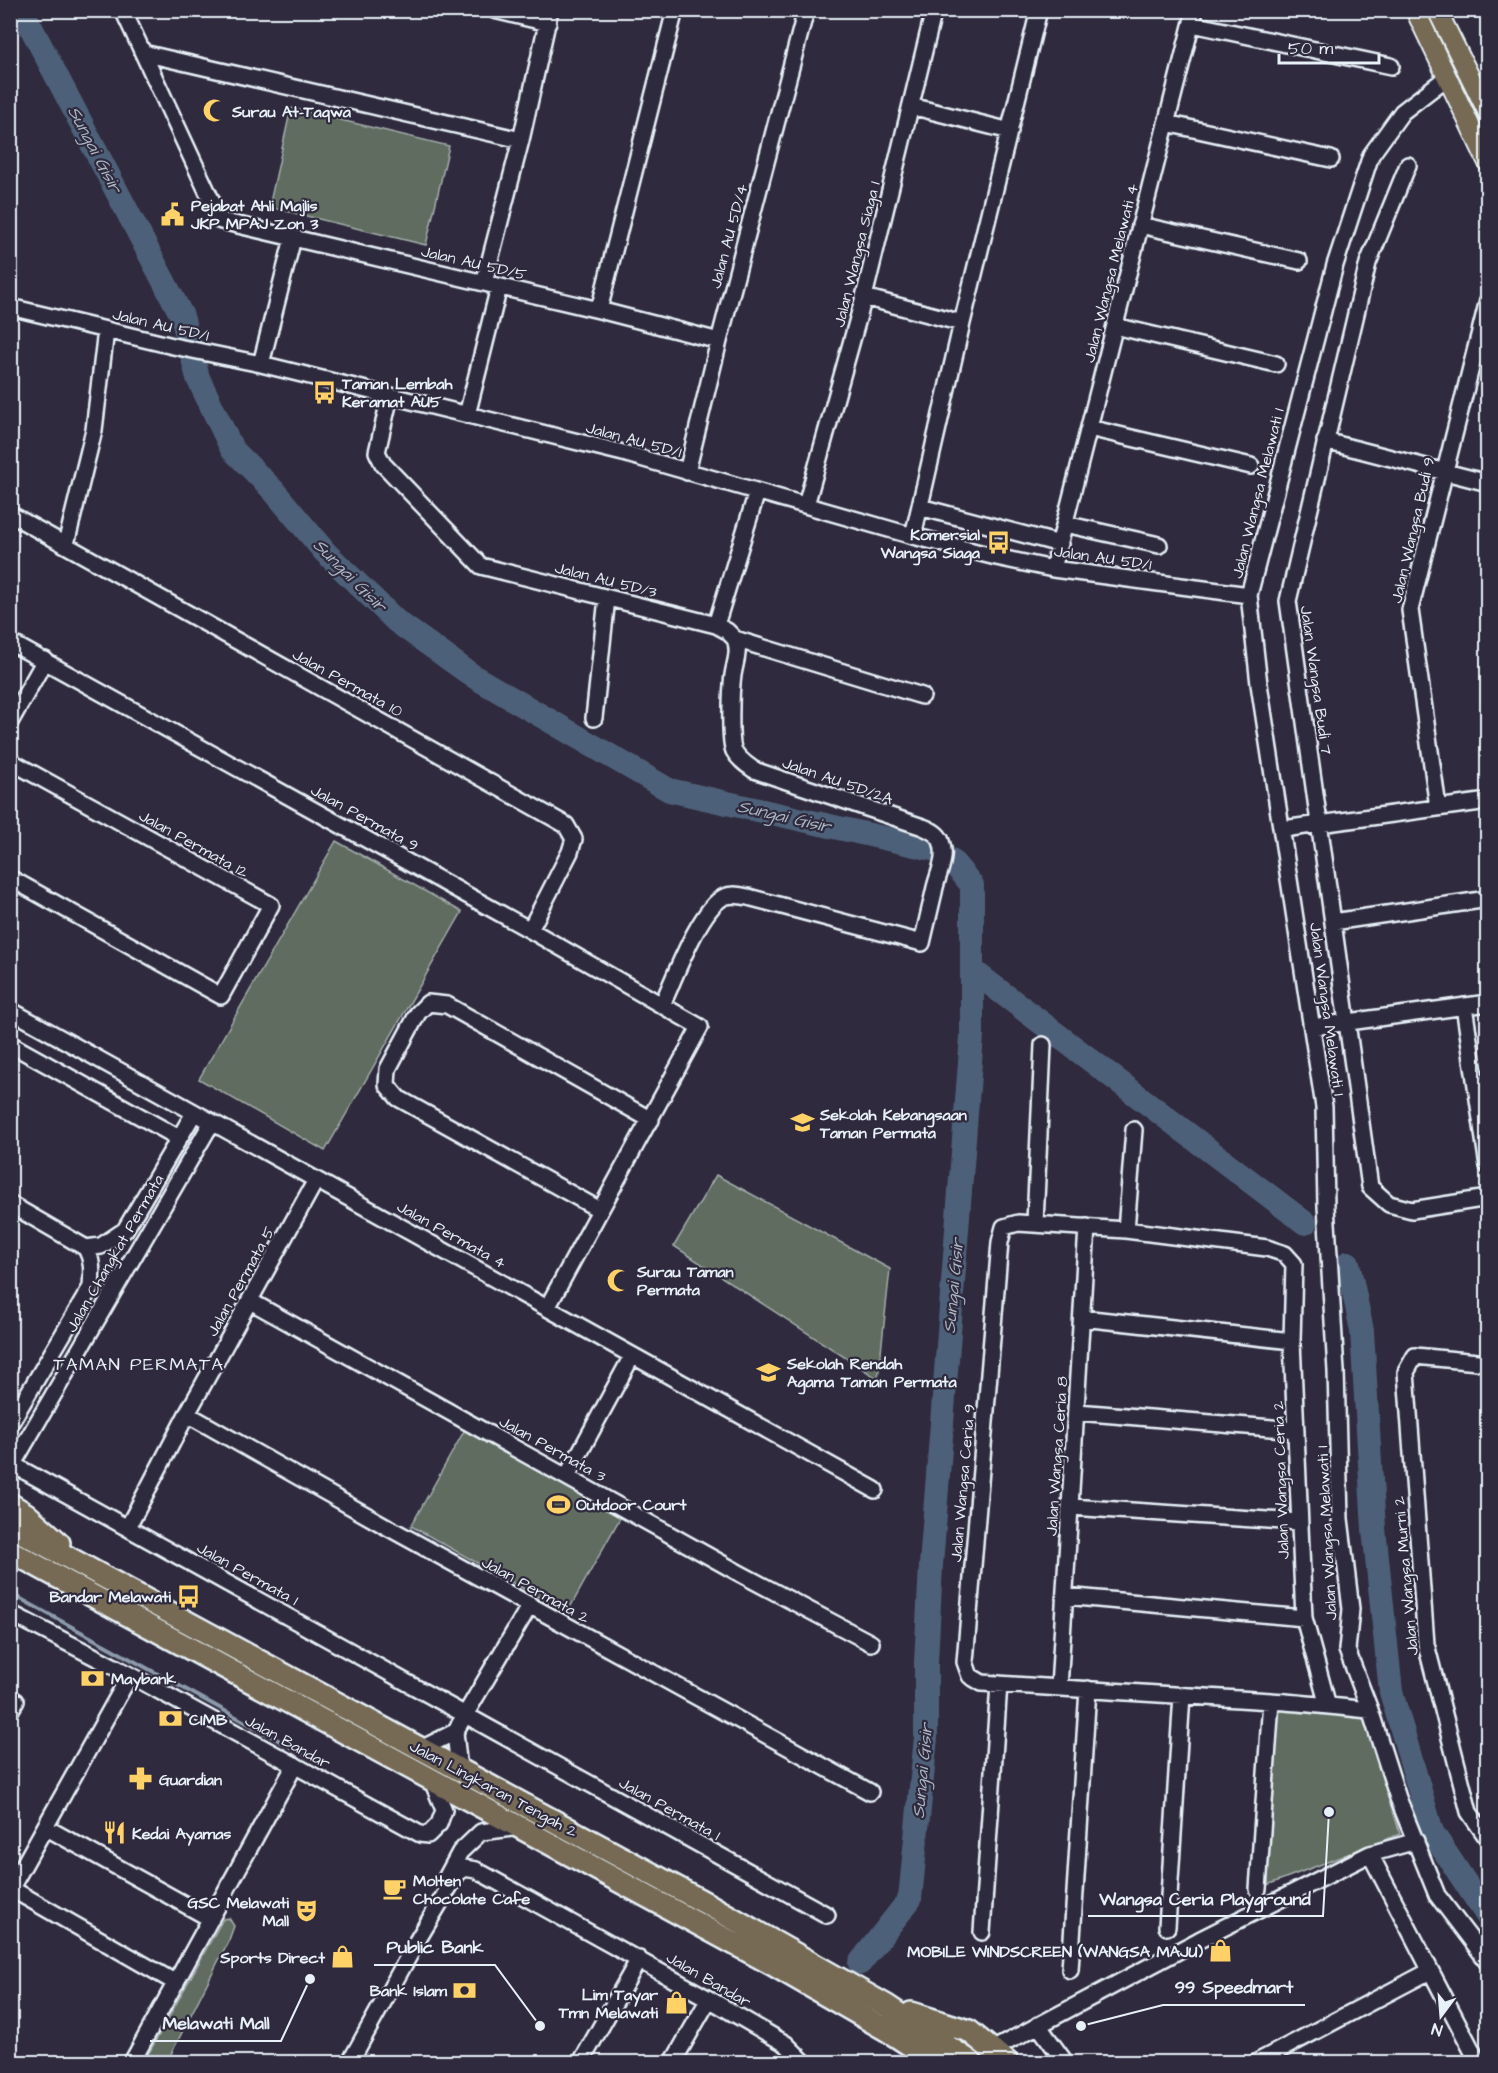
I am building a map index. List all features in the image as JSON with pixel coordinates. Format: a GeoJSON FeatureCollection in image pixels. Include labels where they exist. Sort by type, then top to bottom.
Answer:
{"type":"FeatureCollection","features":[{"type":"Feature","properties":{"kind":"highway"},"geometry":{"type":"LineString","coordinates":[[10,1504],[26,1514],[86,1567]]}},
{"type":"Feature","properties":{"kind":"highway","name":"Jalan Lingkaran Tengah 2"},"geometry":{"type":"LineString","coordinates":[[10,1526],[709,1905],[887,2006],[971,2062]]}},
{"type":"Feature","properties":{"kind":"highway","name":"Jalan Lingkaran Tengah 2"},"geometry":{"type":"LineString","coordinates":[[10,1551],[770,1963],[888,2031],[936,2062]]}},
{"type":"Feature","properties":{"kind":"highway"},"geometry":{"type":"LineString","coordinates":[[887,2006],[969,2031],[1000,2056]]}},
{"type":"Feature","properties":{"kind":"highway"},"geometry":{"type":"LineString","coordinates":[[888,2031],[911,2062]]}},
{"type":"Feature","properties":{"kind":"main road"},"geometry":{"type":"LineString","coordinates":[[1415,10],[1488,163]]}},
{"type":"Feature","properties":{"kind":"main road"},"geometry":{"type":"LineString","coordinates":[[1437,10],[1488,113]]}},
{"type":"Feature","properties":{"kind":"street"},"geometry":{"type":"LineString","coordinates":[[123,10],[142,53],[521,140]]}},
{"type":"Feature","properties":{"kind":"street"},"geometry":{"type":"LineString","coordinates":[[467,415],[491,285],[549,17],[494,10]]}},
{"type":"Feature","properties":{"kind":"street"},"geometry":{"type":"LineString","coordinates":[[599,310],[675,10]]}},
{"type":"Feature","properties":{"kind":"street","name":"Jalan AU 5D/4"},"geometry":{"type":"LineString","coordinates":[[687,471],[806,10]]}},
{"type":"Feature","properties":{"kind":"street","name":"Jalan Wangsa Siaga 1"},"geometry":{"type":"LineString","coordinates":[[807,505],[864,297],[934,10]]}},
{"type":"Feature","properties":{"kind":"street"},"geometry":{"type":"LineString","coordinates":[[913,536],[962,323],[1039,10]]}},
{"type":"Feature","properties":{"kind":"street"},"geometry":{"type":"LineString","coordinates":[[1193,17],[1391,66]]}},
{"type":"Feature","properties":{"kind":"street","name":"Jalan Wangsa Melawati 4"},"geometry":{"type":"LineString","coordinates":[[1053,569],[1193,17]]}},
{"type":"Feature","properties":{"kind":"street","name":"Jalan AU 5D/5"},"geometry":{"type":"LineString","coordinates":[[142,53],[221,221],[719,340]]}},
{"type":"Feature","properties":{"kind":"street","name":"Jalan Wangsa Melawati 1"},"geometry":{"type":"LineString","coordinates":[[1446,78],[1402,112],[1371,155],[1335,265],[1249,595],[1259,684],[1324,1107],[1326,1206],[1336,1371],[1340,1519],[1351,1609],[1347,1650],[1370,1710],[1398,1798],[1437,1895],[1488,1962]]}},
{"type":"Feature","properties":{"kind":"street"},"geometry":{"type":"LineString","coordinates":[[911,106],[1010,131]]}},
{"type":"Feature","properties":{"kind":"street"},"geometry":{"type":"LineString","coordinates":[[1166,123],[1330,159]]}},
{"type":"Feature","properties":{"kind":"street","name":"Jalan Wangsa Budi 7"},"geometry":{"type":"LineString","coordinates":[[1408,165],[1368,263],[1288,601],[1370,1187],[1389,1204],[1412,1210],[1488,1198]]}},
{"type":"Feature","properties":{"kind":"street"},"geometry":{"type":"LineString","coordinates":[[1140,225],[1299,261]]}},
{"type":"Feature","properties":{"kind":"street"},"geometry":{"type":"LineString","coordinates":[[261,364],[293,238]]}},
{"type":"Feature","properties":{"kind":"street"},"geometry":{"type":"LineString","coordinates":[[864,297],[962,323]]}},
{"type":"Feature","properties":{"kind":"street","name":"Jalan Wangsa Budi 9"},"geometry":{"type":"LineString","coordinates":[[1438,807],[1410,610],[1444,471],[1481,355],[1488,300]]}},
{"type":"Feature","properties":{"kind":"street","name":"Jalan AU 5D/1"},"geometry":{"type":"LineString","coordinates":[[10,307],[261,364],[623,453],[913,536],[1053,569],[1249,595]]}},
{"type":"Feature","properties":{"kind":"street"},"geometry":{"type":"LineString","coordinates":[[1115,326],[1276,364]]}},
{"type":"Feature","properties":{"kind":"street"},"geometry":{"type":"LineString","coordinates":[[66,544],[94,430],[106,330]]}},
{"type":"Feature","properties":{"kind":"street","name":"Jalan AU 5D/3"},"geometry":{"type":"LineString","coordinates":[[390,396],[377,452],[383,464],[481,566],[716,625],[735,639],[922,696]]}},
{"type":"Feature","properties":{"kind":"street"},"geometry":{"type":"LineString","coordinates":[[1089,428],[1251,466]]}},
{"type":"Feature","properties":{"kind":"street"},"geometry":{"type":"LineString","coordinates":[[1325,441],[1488,483]]}},
{"type":"Feature","properties":{"kind":"street"},"geometry":{"type":"LineString","coordinates":[[716,625],[757,492]]}},
{"type":"Feature","properties":{"kind":"street"},"geometry":{"type":"LineString","coordinates":[[920,507],[1060,544]]}},
{"type":"Feature","properties":{"kind":"street","name":"Jalan Permata 10"},"geometry":{"type":"LineString","coordinates":[[10,514],[566,825],[574,839],[570,852],[530,930]]}},
{"type":"Feature","properties":{"kind":"street"},"geometry":{"type":"LineString","coordinates":[[1065,524],[1159,544]]}},
{"type":"Feature","properties":{"kind":"street"},"geometry":{"type":"LineString","coordinates":[[594,718],[607,598]]}},
{"type":"Feature","properties":{"kind":"street","name":"Jalan AU 5D/2A"},"geometry":{"type":"LineString","coordinates":[[662,1005],[702,919],[713,904],[726,896],[737,895],[752,898],[922,943],[934,890],[943,863],[944,850],[940,839],[934,832],[754,770],[740,760],[732,749],[732,687],[738,646],[735,639]]}},
{"type":"Feature","properties":{"kind":"street","name":"Jalan Permata 9"},"geometry":{"type":"LineString","coordinates":[[10,642],[530,930],[700,1027],[651,1120]]}},
{"type":"Feature","properties":{"kind":"street"},"geometry":{"type":"LineString","coordinates":[[10,722],[45,660]]}},
{"type":"Feature","properties":{"kind":"street","name":"Jalan Permata 12"},"geometry":{"type":"LineString","coordinates":[[10,761],[271,906],[221,996],[10,878]]}},
{"type":"Feature","properties":{"kind":"street"},"geometry":{"type":"LineString","coordinates":[[1283,829],[1488,801]]}},
{"type":"Feature","properties":{"kind":"street"},"geometry":{"type":"LineString","coordinates":[[1333,922],[1488,899]]}},
{"type":"Feature","properties":{"kind":"street"},"geometry":{"type":"LineString","coordinates":[[547,1308],[651,1120],[447,1005],[428,1003],[418,1012],[388,1069],[387,1085],[398,1098],[600,1210]]}},
{"type":"Feature","properties":{"kind":"street"},"geometry":{"type":"LineString","coordinates":[[1312,1028],[1488,1003]]}},
{"type":"Feature","properties":{"kind":"street"},"geometry":{"type":"LineString","coordinates":[[1464,1006],[1482,1098],[1488,1166]]}},
{"type":"Feature","properties":{"kind":"street","name":"Jalan Permata 4"},"geometry":{"type":"LineString","coordinates":[[10,1010],[875,1490]]}},
{"type":"Feature","properties":{"kind":"street"},"geometry":{"type":"LineString","coordinates":[[10,1044],[179,1138]]}},
{"type":"Feature","properties":{"kind":"street"},"geometry":{"type":"LineString","coordinates":[[1043,1045],[1035,1223],[1126,1230],[1134,1130]]}},
{"type":"Feature","properties":{"kind":"street","name":"Jalan Changkat Permata"},"geometry":{"type":"LineString","coordinates":[[10,1424],[91,1287],[91,1257],[86,1248],[99,1246],[125,1230],[194,1113]]}},
{"type":"Feature","properties":{"kind":"street","name":"Jalan Changkat Permata"},"geometry":{"type":"LineString","coordinates":[[12,1463],[212,1122]]}},
{"type":"Feature","properties":{"kind":"street","name":"Jalan Permata 5"},"geometry":{"type":"LineString","coordinates":[[128,1527],[187,1414],[316,1180]]}},
{"type":"Feature","properties":{"kind":"street"},"geometry":{"type":"LineString","coordinates":[[10,1204],[86,1248]]}},
{"type":"Feature","properties":{"kind":"street","name":"Jalan Wangsa Ceria 9"},"geometry":{"type":"LineString","coordinates":[[999,1684],[982,1683],[970,1676],[965,1662],[1000,1242],[1004,1227],[1018,1222],[1035,1223]]}},
{"type":"Feature","properties":{"kind":"street","name":"Jalan Wangsa Ceria 8"},"geometry":{"type":"LineString","coordinates":[[1059,1688],[1087,1227]]}},
{"type":"Feature","properties":{"kind":"street","name":"Jalan Wangsa Ceria 2"},"geometry":{"type":"LineString","coordinates":[[1126,1230],[1267,1248],[1285,1254],[1294,1264],[1292,1341],[1304,1618],[1328,1706]]}},
{"type":"Feature","properties":{"kind":"street","name":"Jalan Permata 3"},"geometry":{"type":"LineString","coordinates":[[250,1300],[739,1573],[871,1643]]}},
{"type":"Feature","properties":{"kind":"street"},"geometry":{"type":"LineString","coordinates":[[1082,1318],[1292,1341]]}},
{"type":"Feature","properties":{"kind":"street"},"geometry":{"type":"LineString","coordinates":[[567,1476],[632,1356]]}},
{"type":"Feature","properties":{"kind":"street","name":"Jalan Wangsa Murni 2"},"geometry":{"type":"LineString","coordinates":[[1488,1363],[1415,1356],[1406,1372],[1426,1644],[1469,1812],[1488,1839]]}},
{"type":"Feature","properties":{"kind":"street"},"geometry":{"type":"LineString","coordinates":[[1077,1412],[1296,1430]]}},
{"type":"Feature","properties":{"kind":"street","name":"Jalan Permata 2"},"geometry":{"type":"LineString","coordinates":[[187,1414],[870,1792]]}},
{"type":"Feature","properties":{"kind":"street","name":"Jalan Permata 1"},"geometry":{"type":"LineString","coordinates":[[12,1463],[827,1915]]}},
{"type":"Feature","properties":{"kind":"street"},"geometry":{"type":"LineString","coordinates":[[1071,1507],[1299,1522]]}},
{"type":"Feature","properties":{"kind":"street"},"geometry":{"type":"LineString","coordinates":[[1065,1596],[1304,1618]]}},
{"type":"Feature","properties":{"kind":"street"},"geometry":{"type":"LineString","coordinates":[[421,1749],[455,1731],[530,1605]]}},
{"type":"Feature","properties":{"kind":"street","name":"Jalan Bandar"},"geometry":{"type":"LineString","coordinates":[[10,1612],[420,1834],[428,1835],[439,1824],[444,1810],[431,1778]]}},
{"type":"Feature","properties":{"kind":"street"},"geometry":{"type":"LineString","coordinates":[[130,1675],[11,1888],[176,1983]]}},
{"type":"Feature","properties":{"kind":"street"},"geometry":{"type":"LineString","coordinates":[[982,1932],[999,1684],[1271,1701],[1370,1710]]}},
{"type":"Feature","properties":{"kind":"street"},"geometry":{"type":"LineString","coordinates":[[1071,1970],[1088,1689]]}},
{"type":"Feature","properties":{"kind":"street"},"geometry":{"type":"LineString","coordinates":[[1167,1927],[1182,1695]]}},
{"type":"Feature","properties":{"kind":"street"},"geometry":{"type":"LineString","coordinates":[[10,1698],[16,1701],[10,1711]]}},
{"type":"Feature","properties":{"kind":"street"},"geometry":{"type":"LineString","coordinates":[[1258,1889],[1271,1701]]}},
{"type":"Feature","properties":{"kind":"street"},"geometry":{"type":"LineString","coordinates":[[455,1731],[459,1769]]}},
{"type":"Feature","properties":{"kind":"street"},"geometry":{"type":"LineString","coordinates":[[132,2062],[295,1765]]}},
{"type":"Feature","properties":{"kind":"street"},"geometry":{"type":"LineString","coordinates":[[45,1827],[211,1919]]}},
{"type":"Feature","properties":{"kind":"street"},"geometry":{"type":"LineString","coordinates":[[417,1941],[429,1907],[460,1852],[481,1832],[520,1827]]}},
{"type":"Feature","properties":{"kind":"street"},"geometry":{"type":"LineString","coordinates":[[350,2062],[457,1874],[470,1869],[471,1841]]}},
{"type":"Feature","properties":{"kind":"street"},"geometry":{"type":"LineString","coordinates":[[1000,2056],[1038,2025],[1199,1940],[1370,1854],[1416,1841]]}},
{"type":"Feature","properties":{"kind":"street"},"geometry":{"type":"LineString","coordinates":[[1370,1854],[1478,2062]]}},
{"type":"Feature","properties":{"kind":"street","name":"Jalan Bandar"},"geometry":{"type":"LineString","coordinates":[[470,1869],[709,1999],[786,2044],[804,2062]]}},
{"type":"Feature","properties":{"kind":"street"},"geometry":{"type":"LineString","coordinates":[[581,2062],[639,1959]]}},
{"type":"Feature","properties":{"kind":"street"},"geometry":{"type":"LineString","coordinates":[[1257,2062],[1430,1971]]}},
{"type":"Feature","properties":{"kind":"street"},"geometry":{"type":"LineString","coordinates":[[673,2062],[709,1999]]}},
{"type":"Feature","properties":{"kind":"street"},"geometry":{"type":"LineString","coordinates":[[1038,2025],[1065,2062]]}},
{"type":"Feature","properties":{"kind":"green space"},"geometry":{"type":"Polygon","coordinates":[[[291,108],[449,146],[426,245],[269,207],[291,108]]]}},
{"type":"Feature","properties":{"kind":"green space"},"geometry":{"type":"Polygon","coordinates":[[[336,841],[462,912],[325,1151],[199,1079],[336,841]]]}},
{"type":"Feature","properties":{"kind":"green space"},"geometry":{"type":"Polygon","coordinates":[[[716,1175],[890,1269],[878,1379],[674,1246],[716,1175]]]}},
{"type":"Feature","properties":{"kind":"green space"},"geometry":{"type":"Polygon","coordinates":[[[468,1424],[624,1511],[567,1613],[411,1526],[468,1424]]]}},
{"type":"Feature","properties":{"kind":"green space"},"geometry":{"type":"Polygon","coordinates":[[[1273,1704],[1363,1709],[1400,1834],[1262,1887],[1273,1704]]]}},
{"type":"Feature","properties":{"kind":"green space"},"geometry":{"type":"Polygon","coordinates":[[[229,1918],[234,1926],[229,1940],[167,2062],[144,2062],[223,1919],[229,1918]]]}},
{"type":"Feature","properties":{"kind":"waterway","name":"Sungai Gisir"},"geometry":{"type":"LineString","coordinates":[[22,10],[182,316],[198,378],[232,449],[273,490],[325,552],[396,621],[473,676],[669,790],[937,850]]}},
{"type":"Feature","properties":{"kind":"waterway","name":"Sungai Gisir"},"geometry":{"type":"LineString","coordinates":[[860,1963],[910,1899],[926,1737],[926,1662],[931,1565],[972,1036],[972,885],[951,860]]}},
{"type":"Feature","properties":{"kind":"waterway"},"geometry":{"type":"LineString","coordinates":[[972,970],[1305,1223]]}},
{"type":"Feature","properties":{"kind":"waterway"},"geometry":{"type":"LineString","coordinates":[[1348,1263],[1362,1331],[1374,1529],[1391,1692],[1432,1832],[1488,1917]]}},
{"type":"Feature","properties":{"kind":"waterway"},"geometry":{"type":"LineString","coordinates":[[10,1593],[309,1757]]}},
{"type":"Feature","properties":{"kind":"place","name":"Surau At-Taqwa"},"geometry":{"type":"Point","coordinates":[214,111]}},
{"type":"Feature","properties":{"kind":"place","name":"Pejabat Ahli Majlis JKP MPAJ Zon 3"},"geometry":{"type":"Point","coordinates":[173,214]}},
{"type":"Feature","properties":{"kind":"place","name":"Taman Lembah Keramat AU5"},"geometry":{"type":"Point","coordinates":[324,392]}},
{"type":"Feature","properties":{"kind":"place","name":"Komersial Wangsa Siaga"},"geometry":{"type":"Point","coordinates":[998,543]}},
{"type":"Feature","properties":{"kind":"place","name":"Sekolah Kebangsaan Taman Permata"},"geometry":{"type":"Point","coordinates":[802,1123]}},
{"type":"Feature","properties":{"kind":"place","name":"Surau Taman Permata"},"geometry":{"type":"Point","coordinates":[619,1280]}},
{"type":"Feature","properties":{"kind":"place","name":"Sekolah Rendah Agama Taman Permata"},"geometry":{"type":"Point","coordinates":[769,1372]}},
{"type":"Feature","properties":{"kind":"place","name":"Outdoor Court"},"geometry":{"type":"Point","coordinates":[558,1504]}},
{"type":"Feature","properties":{"kind":"place","name":"Bandar Melawati"},"geometry":{"type":"Point","coordinates":[189,1596]}},
{"type":"Feature","properties":{"kind":"place","name":"Maybank"},"geometry":{"type":"Point","coordinates":[93,1678]}},
{"type":"Feature","properties":{"kind":"place","name":"CIMB"},"geometry":{"type":"Point","coordinates":[171,1719]}},
{"type":"Feature","properties":{"kind":"place","name":"Guardian"},"geometry":{"type":"Point","coordinates":[141,1779]}},
{"type":"Feature","properties":{"kind":"place","name":"Wangsa Ceria Playground"},"geometry":{"type":"Point","coordinates":[1329,1812]}},
{"type":"Feature","properties":{"kind":"place","name":"Kedai Ayamas"},"geometry":{"type":"Point","coordinates":[114,1833]}},
{"type":"Feature","properties":{"kind":"place","name":"Molten Chocolate Cafe"},"geometry":{"type":"Point","coordinates":[395,1889]}},
{"type":"Feature","properties":{"kind":"place","name":"GSC Melawati Mall"},"geometry":{"type":"Point","coordinates":[307,1911]}},
{"type":"Feature","properties":{"kind":"place","name":"MOBILE WINDSCREEN (WANGSA MAJU)"},"geometry":{"type":"Point","coordinates":[1221,1951]}},
{"type":"Feature","properties":{"kind":"place","name":"Sports Direct"},"geometry":{"type":"Point","coordinates":[343,1957]}},
{"type":"Feature","properties":{"kind":"place","name":"Melawati Mall"},"geometry":{"type":"Point","coordinates":[310,1979]}},
{"type":"Feature","properties":{"kind":"place","name":"Bank Islam"},"geometry":{"type":"Point","coordinates":[465,1990]}},
{"type":"Feature","properties":{"kind":"place","name":"Lim Tayar Tmn Melawati"},"geometry":{"type":"Point","coordinates":[676,2003]}},
{"type":"Feature","properties":{"kind":"place","name":"Public Bank"},"geometry":{"type":"Point","coordinates":[540,2026]}},
{"type":"Feature","properties":{"kind":"place","name":"99 Speedmart"},"geometry":{"type":"Point","coordinates":[1081,2026]}},
{"type":"Feature","properties":{"kind":"district","name":"TAMAN PERMATA"},"geometry":{"type":"Point","coordinates":[139,1364]}}]}
